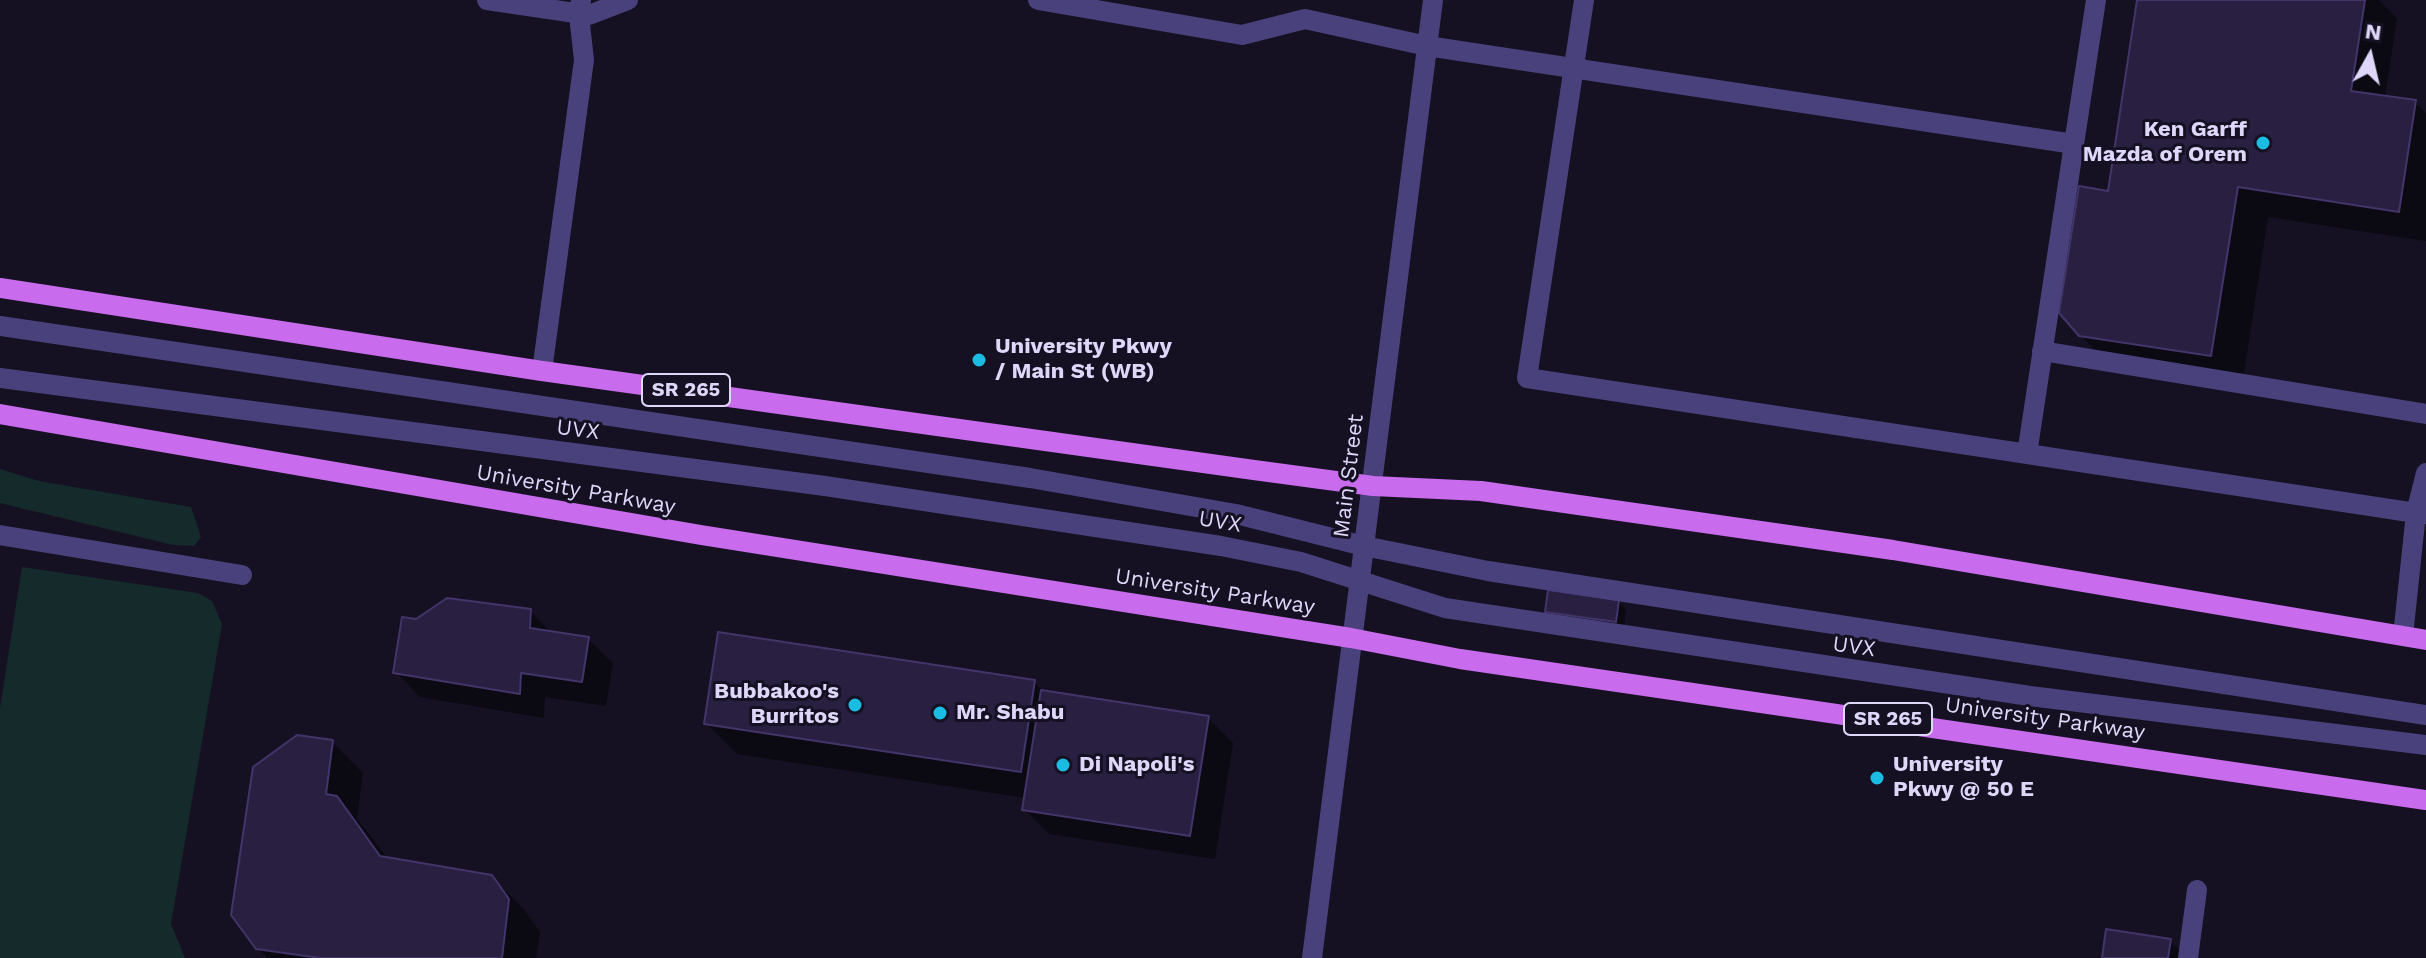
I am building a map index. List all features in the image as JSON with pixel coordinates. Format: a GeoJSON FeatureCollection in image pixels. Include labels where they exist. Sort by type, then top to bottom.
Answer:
{"type":"FeatureCollection","features":[{"type":"Feature","properties":{"kind":"main road","name":"SR 265"},"geometry":{"type":"LineString","coordinates":[[0,288],[542,371],[1373,486],[1481,491],[1893,550],[2426,640]]}},
{"type":"Feature","properties":{"kind":"main road","name":"University Parkway"},"geometry":{"type":"LineString","coordinates":[[0,414],[701,535],[1351,638],[1460,659],[2426,800]]}},
{"type":"Feature","properties":{"kind":"street"},"geometry":{"type":"LineString","coordinates":[[487,0],[580,7],[589,15],[628,0]]}},
{"type":"Feature","properties":{"kind":"street"},"geometry":{"type":"LineString","coordinates":[[1038,0],[1242,35],[1306,9],[1427,46],[2074,144]]}},
{"type":"Feature","properties":{"kind":"street","name":"Main Street"},"geometry":{"type":"LineString","coordinates":[[1312,958],[1433,0]]}},
{"type":"Feature","properties":{"kind":"street"},"geometry":{"type":"LineString","coordinates":[[1584,0],[1527,378],[2421,514]]}},
{"type":"Feature","properties":{"kind":"street"},"geometry":{"type":"LineString","coordinates":[[2027,454],[2096,0]]}},
{"type":"Feature","properties":{"kind":"street"},"geometry":{"type":"LineString","coordinates":[[542,371],[584,60],[580,7]]}},
{"type":"Feature","properties":{"kind":"street","name":"UVX"},"geometry":{"type":"LineString","coordinates":[[0,326],[1016,476],[1236,514],[1364,546],[1488,571],[2426,715]]}},
{"type":"Feature","properties":{"kind":"street"},"geometry":{"type":"LineString","coordinates":[[2042,351],[2426,414]]}},
{"type":"Feature","properties":{"kind":"street","name":"UVX"},"geometry":{"type":"LineString","coordinates":[[0,378],[871,493],[1265,553],[1445,608],[1741,655],[2061,700],[2426,745]]}},
{"type":"Feature","properties":{"kind":"street"},"geometry":{"type":"LineString","coordinates":[[2403,636],[2426,473]]}},
{"type":"Feature","properties":{"kind":"street"},"geometry":{"type":"LineString","coordinates":[[0,535],[242,575]]}},
{"type":"Feature","properties":{"kind":"street"},"geometry":{"type":"LineString","coordinates":[[2188,958],[2197,890]]}},
{"type":"Feature","properties":{"kind":"green space"},"geometry":{"type":"Polygon","coordinates":[[[0,469],[39,481],[191,507],[201,537],[194,546],[173,545],[0,503],[0,469]]]}},
{"type":"Feature","properties":{"kind":"green space"},"geometry":{"type":"Polygon","coordinates":[[[22,567],[198,593],[212,601],[222,624],[171,924],[185,958],[0,958],[0,708],[22,567]]]}},
{"type":"Feature","properties":{"kind":"building","name":"Ken Garff Mazda of Orem"},"geometry":{"type":"Polygon","coordinates":[[[2137,0],[2365,0],[2351,91],[2416,100],[2399,212],[2238,187],[2211,356],[2079,336],[2059,313],[2079,186],[2108,191],[2137,0]]]}},
{"type":"Feature","properties":{"kind":"building"},"geometry":{"type":"Polygon","coordinates":[[[1548,590],[1619,600],[1616,622],[1545,612],[1548,590]]]}},
{"type":"Feature","properties":{"kind":"building"},"geometry":{"type":"Polygon","coordinates":[[[447,598],[531,609],[530,628],[589,637],[582,682],[521,673],[520,694],[393,673],[402,617],[416,619],[447,598]]]}},
{"type":"Feature","properties":{"kind":"building"},"geometry":{"type":"Polygon","coordinates":[[[718,632],[1035,680],[1021,772],[704,724],[718,632]]]}},
{"type":"Feature","properties":{"kind":"building"},"geometry":{"type":"Polygon","coordinates":[[[1041,690],[1209,716],[1190,836],[1022,810],[1041,690]]]}},
{"type":"Feature","properties":{"kind":"building"},"geometry":{"type":"Polygon","coordinates":[[[297,735],[333,740],[326,794],[337,796],[380,856],[492,875],[509,899],[502,958],[320,958],[256,949],[231,915],[253,767],[297,735]]]}},
{"type":"Feature","properties":{"kind":"building"},"geometry":{"type":"Polygon","coordinates":[[[2106,929],[2171,939],[2168,958],[2102,958],[2106,929]]]}},
{"type":"Feature","properties":{"kind":"place","name":"Ken Garff Mazda of Orem"},"geometry":{"type":"Point","coordinates":[2263,143]}},
{"type":"Feature","properties":{"kind":"place","name":"University Pkwy / Main St (WB)"},"geometry":{"type":"Point","coordinates":[979,360]}},
{"type":"Feature","properties":{"kind":"place","name":"Bubbakoo's Burritos"},"geometry":{"type":"Point","coordinates":[855,705]}},
{"type":"Feature","properties":{"kind":"place","name":"Mr. Shabu"},"geometry":{"type":"Point","coordinates":[940,713]}},
{"type":"Feature","properties":{"kind":"place","name":"Di Napoli's"},"geometry":{"type":"Point","coordinates":[1063,765]}},
{"type":"Feature","properties":{"kind":"place","name":"University Pkwy @ 50 E"},"geometry":{"type":"Point","coordinates":[1877,778]}}]}
